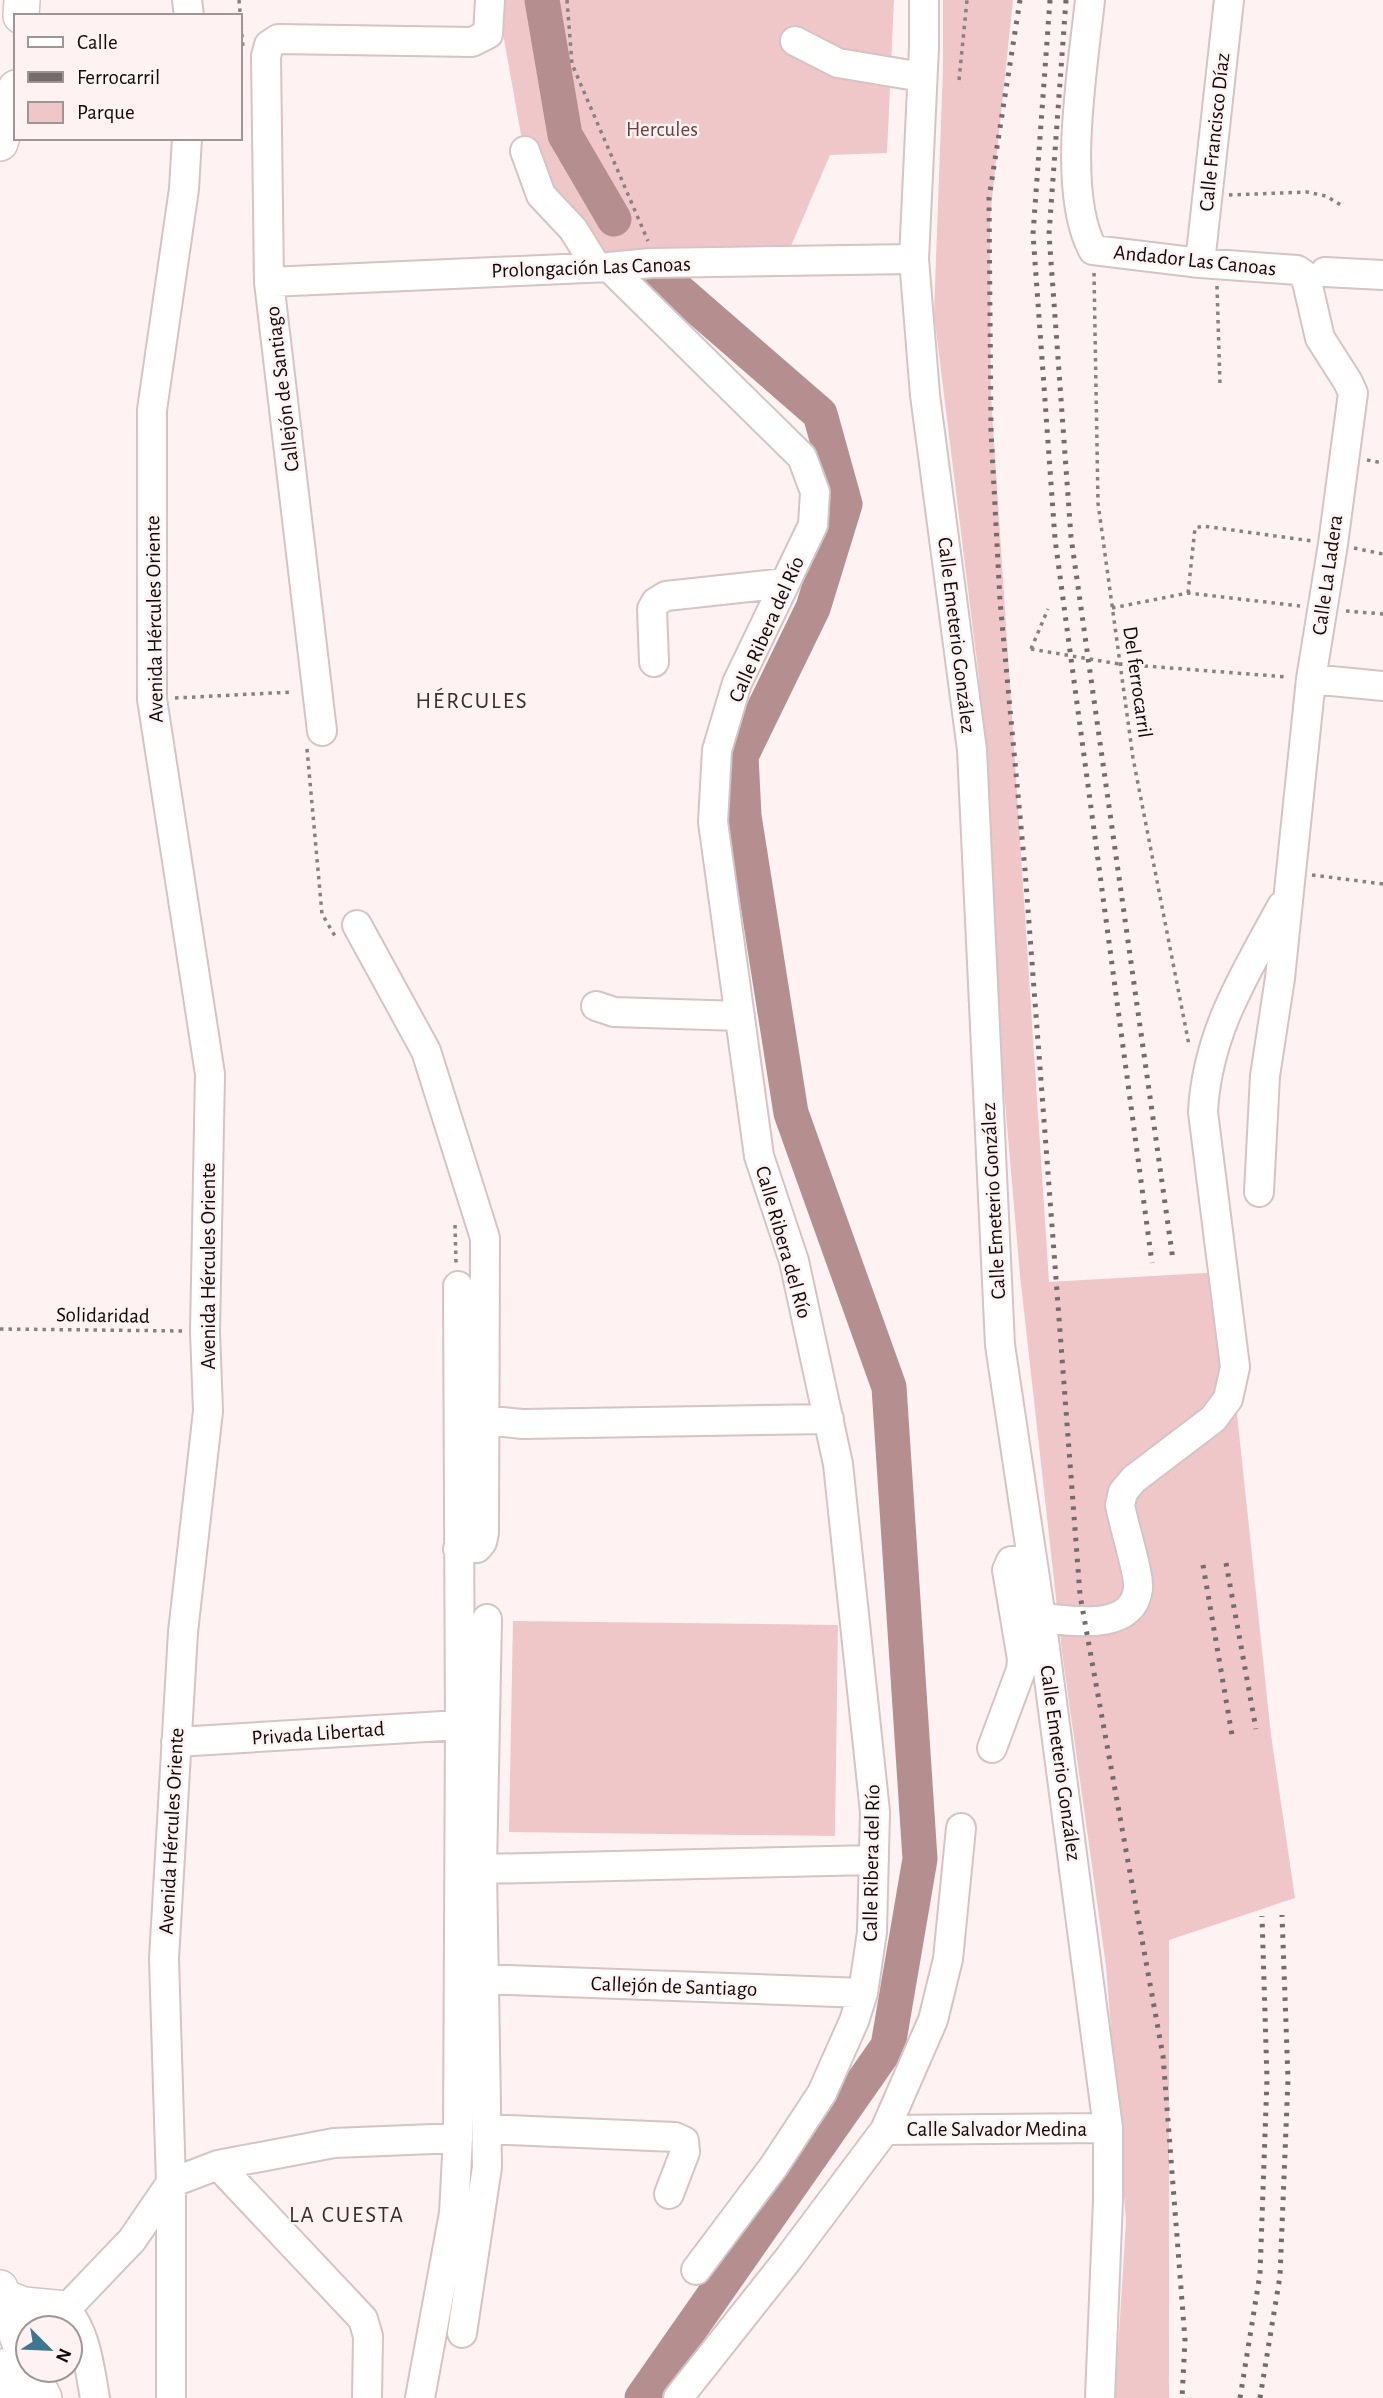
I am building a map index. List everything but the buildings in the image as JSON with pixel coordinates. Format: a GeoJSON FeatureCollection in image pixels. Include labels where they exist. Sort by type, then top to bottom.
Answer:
{"type":"FeatureCollection","features":[{"type":"Feature","properties":{"kind":"main road"},"geometry":{"type":"LineString","coordinates":[[0,143],[14,95]]}},
{"type":"Feature","properties":{"kind":"main road"},"geometry":{"type":"LineString","coordinates":[[1,2292],[48,2314]]}},
{"type":"Feature","properties":{"kind":"main road"},"geometry":{"type":"LineString","coordinates":[[1,2292],[14,2348]]}},
{"type":"Feature","properties":{"kind":"street","name":"Callejón de Santiago"},"geometry":{"type":"LineString","coordinates":[[323,731],[269,282],[266,57],[269,45],[278,39],[472,42],[488,34],[490,0]]}},
{"type":"Feature","properties":{"kind":"street","name":"Calle Emeterio González"},"geometry":{"type":"LineString","coordinates":[[924,0],[914,259],[925,395],[972,750],[1000,1345],[1041,1618],[1108,2128],[1108,2200],[1100,2398]]}},
{"type":"Feature","properties":{"kind":"street"},"geometry":{"type":"LineString","coordinates":[[1090,0],[1077,140],[1078,202],[1087,239],[1093,250]]}},
{"type":"Feature","properties":{"kind":"street","name":"Calle Francisco Díaz"},"geometry":{"type":"LineString","coordinates":[[1208,264],[1206,196],[1229,0]]}},
{"type":"Feature","properties":{"kind":"street"},"geometry":{"type":"LineString","coordinates":[[796,41],[846,65],[922,77]]}},
{"type":"Feature","properties":{"kind":"street","name":"Avenida Hércules Oriente"},"geometry":{"type":"LineString","coordinates":[[171,2398],[171,2183],[163,1959],[183,1632],[208,1411],[205,1332],[211,1074],[152,699],[152,410],[184,189],[187,140]]}},
{"type":"Feature","properties":{"kind":"street","name":"Calle Ribera del Río"},"geometry":{"type":"LineString","coordinates":[[526,151],[541,195],[603,266],[802,457],[815,492],[813,525],[737,683],[717,750],[713,822],[759,1156],[794,1261],[838,1464],[875,1812],[872,1933],[863,1993],[854,2021],[822,2093],[774,2166],[696,2270]]}},
{"type":"Feature","properties":{"kind":"street","name":"Andador Las Canoas"},"geometry":{"type":"LineString","coordinates":[[1093,250],[1208,264],[1297,270]]}},
{"type":"Feature","properties":{"kind":"street","name":"Prolongación Las Canoas"},"geometry":{"type":"LineString","coordinates":[[269,282],[659,262],[914,259]]}},
{"type":"Feature","properties":{"kind":"street","name":"Calle La Ladera"},"geometry":{"type":"LineString","coordinates":[[1259,1192],[1265,1076],[1290,883],[1311,679],[1353,393],[1320,338],[1307,282],[1297,270]]}},
{"type":"Feature","properties":{"kind":"street"},"geometry":{"type":"LineString","coordinates":[[1325,272],[1383,275]]}},
{"type":"Feature","properties":{"kind":"street"},"geometry":{"type":"LineString","coordinates":[[654,662],[652,609],[656,602],[666,596],[785,583]]}},
{"type":"Feature","properties":{"kind":"street"},"geometry":{"type":"LineString","coordinates":[[1311,679],[1383,686]]}},
{"type":"Feature","properties":{"kind":"street","name":"Calle La Ladera"},"geometry":{"type":"LineString","coordinates":[[1041,1618],[1085,1621],[1118,1618],[1133,1605],[1139,1588],[1121,1513],[1123,1492],[1134,1479],[1213,1419],[1228,1399],[1235,1367],[1203,1112],[1204,1083],[1227,1008],[1290,883]]}},
{"type":"Feature","properties":{"kind":"street"},"geometry":{"type":"LineString","coordinates":[[357,925],[426,1051],[485,1238],[484,1533],[477,1548],[458,1549]]}},
{"type":"Feature","properties":{"kind":"street"},"geometry":{"type":"LineString","coordinates":[[596,1006],[625,1013],[740,1016]]}},
{"type":"Feature","properties":{"kind":"street"},"geometry":{"type":"LineString","coordinates":[[420,2398],[454,2213],[458,2137],[460,1725],[457,1286]]}},
{"type":"Feature","properties":{"kind":"street"},"geometry":{"type":"LineString","coordinates":[[484,1420],[523,1424],[829,1419]]}},
{"type":"Feature","properties":{"kind":"street"},"geometry":{"type":"LineString","coordinates":[[992,1748],[1021,1671],[1022,1659],[1007,1570],[1011,1561],[1032,1558]]}},
{"type":"Feature","properties":{"kind":"street"},"geometry":{"type":"LineString","coordinates":[[462,2333],[485,2187],[487,2129],[482,1869],[487,1619]]}},
{"type":"Feature","properties":{"kind":"street","name":"Privada Libertad"},"geometry":{"type":"LineString","coordinates":[[176,1742],[460,1725]]}},
{"type":"Feature","properties":{"kind":"street"},"geometry":{"type":"LineString","coordinates":[[678,2398],[886,2130],[933,2020],[945,1972],[961,1828]]}},
{"type":"Feature","properties":{"kind":"street"},"geometry":{"type":"LineString","coordinates":[[482,1869],[874,1860]]}},
{"type":"Feature","properties":{"kind":"street","name":"Callejón de Santiago"},"geometry":{"type":"LineString","coordinates":[[484,1979],[863,1993]]}},
{"type":"Feature","properties":{"kind":"street","name":"Calle Salvador Medina"},"geometry":{"type":"LineString","coordinates":[[886,2130],[1108,2128]]}},
{"type":"Feature","properties":{"kind":"street"},"geometry":{"type":"LineString","coordinates":[[487,2129],[674,2137],[684,2141],[685,2152],[669,2194]]}},
{"type":"Feature","properties":{"kind":"street"},"geometry":{"type":"LineString","coordinates":[[65,2314],[132,2239],[171,2183],[218,2165],[334,2144],[458,2137]]}},
{"type":"Feature","properties":{"kind":"street"},"geometry":{"type":"LineString","coordinates":[[218,2165],[363,2319],[368,2336],[366,2398]]}},
{"type":"Feature","properties":{"kind":"street"},"geometry":{"type":"LineString","coordinates":[[84,2338],[94,2398]]}},
{"type":"Feature","properties":{"kind":"path"},"geometry":{"type":"LineString","coordinates":[[567,0],[572,64],[659,262]]}},
{"type":"Feature","properties":{"kind":"path"},"geometry":{"type":"LineString","coordinates":[[959,80],[967,0]]}},
{"type":"Feature","properties":{"kind":"path"},"geometry":{"type":"LineString","coordinates":[[1206,196],[1307,192],[1326,196],[1341,205]]}},
{"type":"Feature","properties":{"kind":"path","name":"Del ferrocarril"},"geometry":{"type":"LineString","coordinates":[[1093,250],[1098,503],[1133,758],[1192,1058]]}},
{"type":"Feature","properties":{"kind":"path"},"geometry":{"type":"LineString","coordinates":[[1208,264],[1220,385]]}},
{"type":"Feature","properties":{"kind":"path"},"geometry":{"type":"LineString","coordinates":[[1188,593],[1195,528],[1203,526],[1383,554]]}},
{"type":"Feature","properties":{"kind":"path"},"geometry":{"type":"LineString","coordinates":[[1112,608],[1188,593],[1383,614]]}},
{"type":"Feature","properties":{"kind":"path"},"geometry":{"type":"LineString","coordinates":[[1048,609],[1031,649],[1119,664],[1311,679]]}},
{"type":"Feature","properties":{"kind":"path"},"geometry":{"type":"LineString","coordinates":[[152,699],[302,692]]}},
{"type":"Feature","properties":{"kind":"path"},"geometry":{"type":"LineString","coordinates":[[1290,883],[1383,884]]}},
{"type":"Feature","properties":{"kind":"path","name":"Solidaridad"},"geometry":{"type":"LineString","coordinates":[[0,1329],[205,1332]]}},
{"type":"Feature","properties":{"kind":"green space","name":"Hercules"},"geometry":{"type":"Polygon","coordinates":[[[497,0],[894,0],[887,153],[830,155],[788,253],[608,259],[533,202],[497,0]]]}},
{"type":"Feature","properties":{"kind":"green space"},"geometry":{"type":"Polygon","coordinates":[[[943,0],[1013,0],[990,218],[991,396],[1049,1282],[1222,1272],[1271,1735],[1295,1898],[1169,1940],[1169,2398],[1115,2398],[1126,2221],[1106,1966],[1062,1652],[1020,1275],[991,941],[979,678],[934,314],[943,0]]]}},
{"type":"Feature","properties":{"kind":"green space"},"geometry":{"type":"Polygon","coordinates":[[[513,1621],[838,1625],[835,1836],[509,1832],[513,1621]]]}},
{"type":"Feature","properties":{"kind":"waterway"},"geometry":{"type":"LineString","coordinates":[[542,0],[565,135],[614,219]]}},
{"type":"Feature","properties":{"kind":"waterway"},"geometry":{"type":"LineString","coordinates":[[642,2398],[888,2046],[920,1859],[889,1387],[791,1113],[744,816],[741,756],[813,608],[845,504],[820,414],[660,275]]}},
{"type":"Feature","properties":{"kind":"railway"},"geometry":{"type":"LineString","coordinates":[[1020,0],[989,198],[991,431],[1000,601],[1025,870],[1080,1595],[1163,2056],[1185,2340],[1182,2398]]}},
{"type":"Feature","properties":{"kind":"railway"},"geometry":{"type":"LineString","coordinates":[[1050,0],[1033,234],[1055,539],[1152,1263]]}},
{"type":"Feature","properties":{"kind":"railway"},"geometry":{"type":"LineString","coordinates":[[1066,0],[1049,234],[1071,537],[1173,1260]]}},
{"type":"Feature","properties":{"kind":"railway"},"geometry":{"type":"LineString","coordinates":[[1226,1563],[1256,1729]]}},
{"type":"Feature","properties":{"kind":"railway"},"geometry":{"type":"LineString","coordinates":[[1203,1565],[1232,1735]]}},
{"type":"Feature","properties":{"kind":"railway"},"geometry":{"type":"LineString","coordinates":[[1260,2398],[1280,2276],[1288,2079],[1282,1915]]}},
{"type":"Feature","properties":{"kind":"railway"},"geometry":{"type":"LineString","coordinates":[[1240,2398],[1260,2274],[1267,2079],[1262,1916]]}},
{"type":"Feature","properties":{"kind":"district","name":"HÉRCULES"},"geometry":{"type":"Point","coordinates":[472,700]}},
{"type":"Feature","properties":{"kind":"district","name":"LA CUESTA"},"geometry":{"type":"Point","coordinates":[347,2214]}}]}
